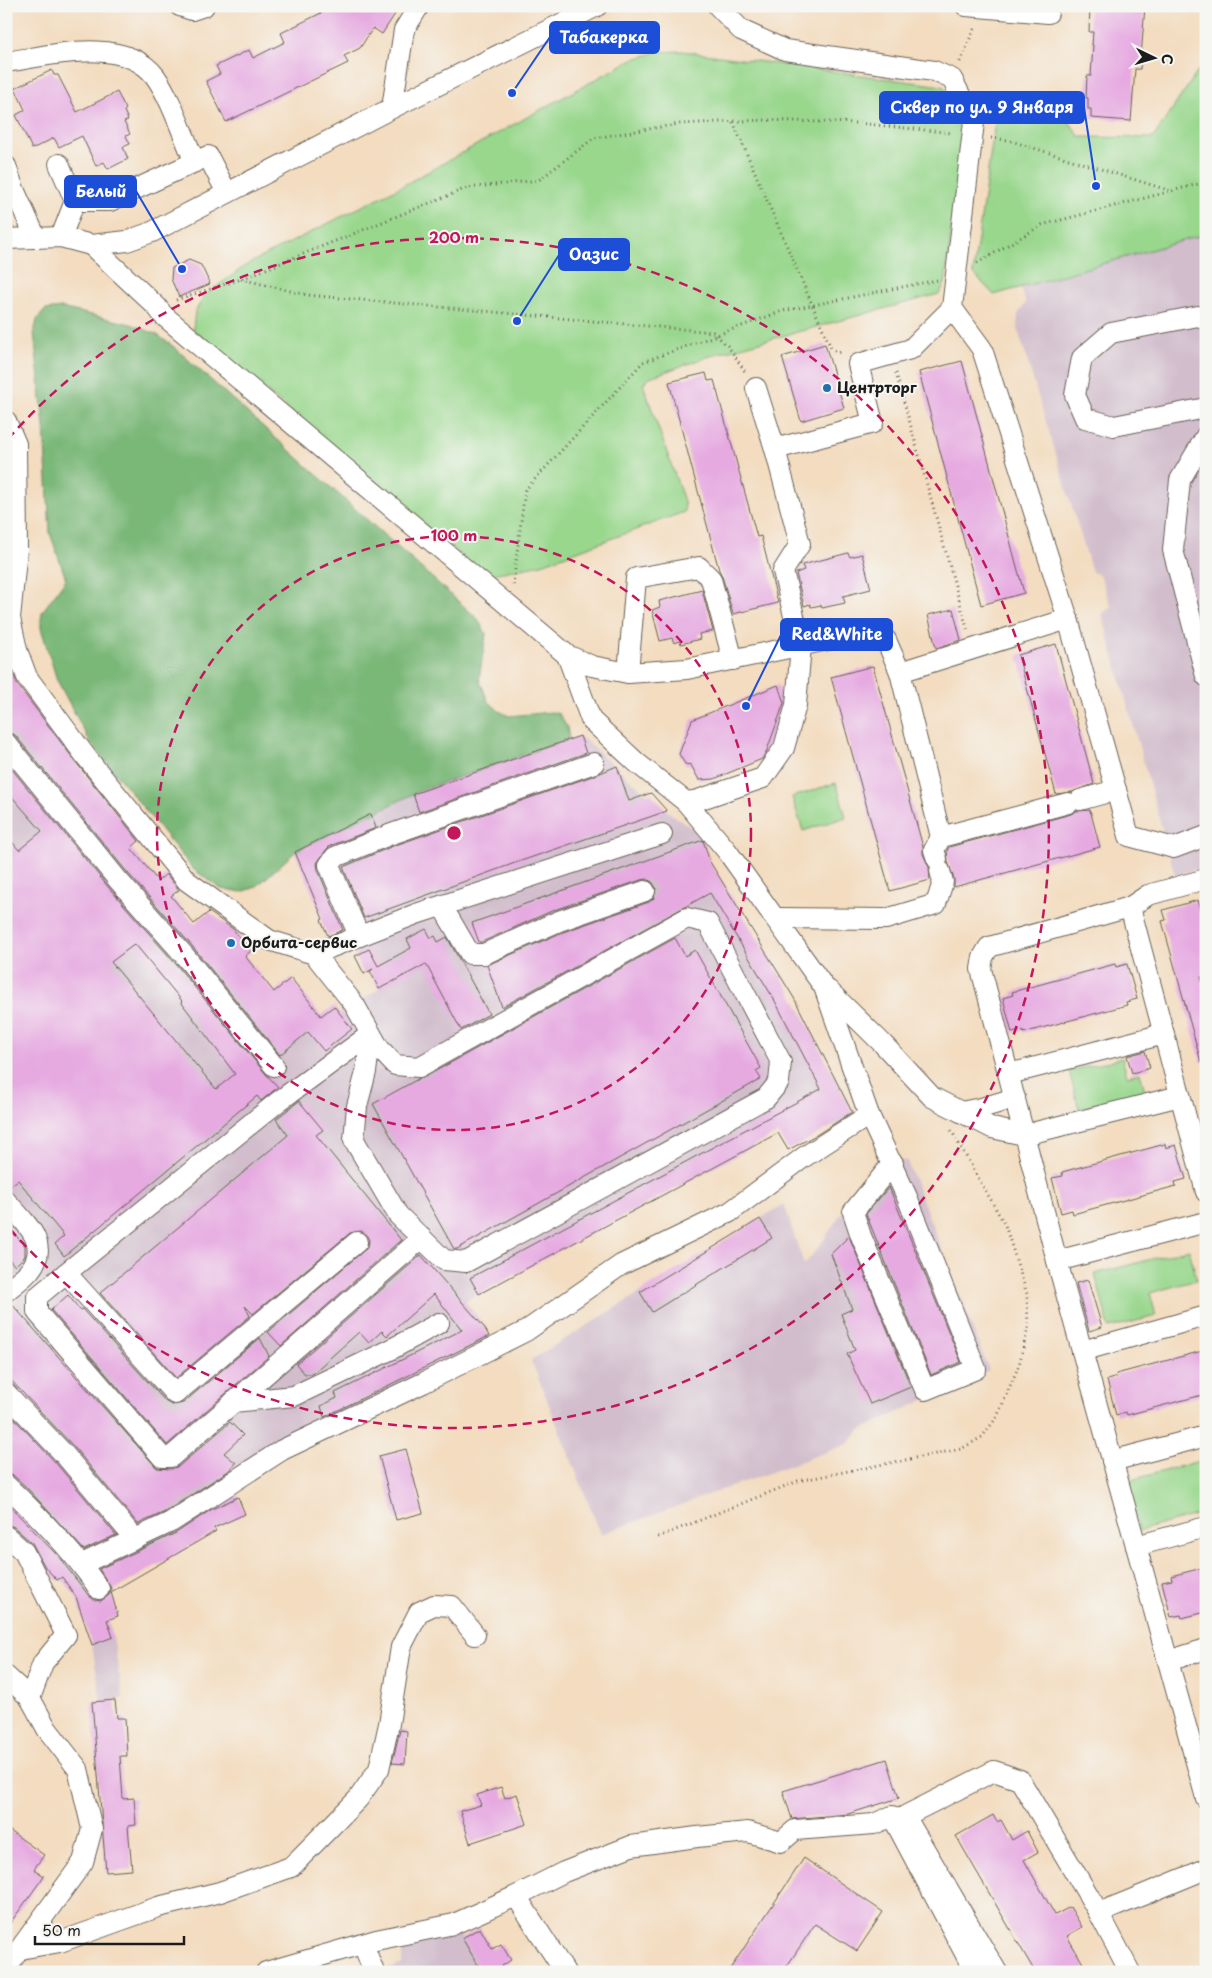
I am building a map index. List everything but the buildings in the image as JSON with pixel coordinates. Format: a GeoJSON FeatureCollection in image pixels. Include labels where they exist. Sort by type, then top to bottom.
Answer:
{"type":"FeatureCollection","features":[{"type":"Feature","properties":{"kind":"street"},"geometry":{"type":"LineString","coordinates":[[180,6],[192,10],[204,6]]}},
{"type":"Feature","properties":{"kind":"street"},"geometry":{"type":"LineString","coordinates":[[392,108],[404,30],[419,6]]}},
{"type":"Feature","properties":{"kind":"street"},"geometry":{"type":"LineString","coordinates":[[718,6],[741,30],[785,50],[934,71],[952,79],[974,122],[952,308],[911,349],[892,356],[858,364],[873,423],[775,449]]}},
{"type":"Feature","properties":{"kind":"street"},"geometry":{"type":"LineString","coordinates":[[975,7],[1048,13],[1048,6]]}},
{"type":"Feature","properties":{"kind":"street"},"geometry":{"type":"LineString","coordinates":[[6,239],[61,237],[91,245],[127,241],[152,232],[590,8]]}},
{"type":"Feature","properties":{"kind":"street"},"geometry":{"type":"LineString","coordinates":[[6,62],[79,51],[106,51],[129,57],[143,64],[154,75],[163,89],[195,162]]}},
{"type":"Feature","properties":{"kind":"street"},"geometry":{"type":"LineString","coordinates":[[75,201],[110,201],[208,156],[227,193]]}},
{"type":"Feature","properties":{"kind":"street"},"geometry":{"type":"LineString","coordinates":[[59,164],[75,201],[61,237]]}},
{"type":"Feature","properties":{"kind":"street"},"geometry":{"type":"LineString","coordinates":[[6,166],[13,187],[36,238]]}},
{"type":"Feature","properties":{"kind":"street"},"geometry":{"type":"LineString","coordinates":[[91,245],[157,307],[163,316],[567,655],[592,666],[628,673],[687,669],[871,631],[886,640],[900,672],[941,837],[934,850],[944,882],[936,904],[886,918],[777,918]]}},
{"type":"Feature","properties":{"kind":"street"},"geometry":{"type":"LineString","coordinates":[[952,308],[982,349],[1068,619],[1129,836],[1174,848],[1206,836]]}},
{"type":"Feature","properties":{"kind":"street"},"geometry":{"type":"LineString","coordinates":[[1206,319],[1198,316],[1111,333],[1082,358],[1075,395],[1085,418],[1114,426],[1206,408]]}},
{"type":"Feature","properties":{"kind":"street"},"geometry":{"type":"LineString","coordinates":[[686,802],[698,800],[763,778],[784,748],[796,705],[800,645],[783,571],[800,544],[775,449],[756,388]]}},
{"type":"Feature","properties":{"kind":"street"},"geometry":{"type":"LineString","coordinates":[[6,421],[16,444],[16,549],[10,618],[17,650],[27,677],[87,758],[187,881],[269,940],[314,954],[354,1004],[379,1048],[395,1065],[419,1067],[687,918],[708,923],[781,1062],[779,1082],[766,1098],[466,1262],[444,1260],[398,1215],[354,1140],[357,1106],[366,1072],[371,1034]]}},
{"type":"Feature","properties":{"kind":"street"},"geometry":{"type":"LineString","coordinates":[[1206,436],[1180,480],[1174,550],[1206,676]]}},
{"type":"Feature","properties":{"kind":"street"},"geometry":{"type":"LineString","coordinates":[[628,673],[636,578],[699,567],[711,579],[734,660]]}},
{"type":"Feature","properties":{"kind":"street"},"geometry":{"type":"LineString","coordinates":[[900,672],[1068,619]]}},
{"type":"Feature","properties":{"kind":"street"},"geometry":{"type":"LineString","coordinates":[[567,655],[591,720],[638,763],[686,802],[727,850],[777,918],[824,987],[883,1044],[932,1097],[992,1128],[1024,1135],[1180,1096]]}},
{"type":"Feature","properties":{"kind":"street"},"geometry":{"type":"LineString","coordinates":[[6,743],[118,880],[184,955],[274,1066]]}},
{"type":"Feature","properties":{"kind":"street"},"geometry":{"type":"LineString","coordinates":[[359,936],[329,865],[335,856],[389,835],[594,763]]}},
{"type":"Feature","properties":{"kind":"street"},"geometry":{"type":"LineString","coordinates":[[941,837],[1116,790]]}},
{"type":"Feature","properties":{"kind":"street"},"geometry":{"type":"LineString","coordinates":[[314,954],[442,906],[662,834]]}},
{"type":"Feature","properties":{"kind":"street"},"geometry":{"type":"LineString","coordinates":[[1206,878],[1148,895],[1130,907],[989,947],[983,957],[981,969],[1057,1261],[1168,1661],[1199,1744],[1206,1798]]}},
{"type":"Feature","properties":{"kind":"street"},"geometry":{"type":"LineString","coordinates":[[442,906],[470,954],[484,954],[558,921],[645,892]]}},
{"type":"Feature","properties":{"kind":"street"},"geometry":{"type":"LineString","coordinates":[[1130,907],[1205,1186]]}},
{"type":"Feature","properties":{"kind":"street"},"geometry":{"type":"LineString","coordinates":[[824,987],[869,1115],[893,1163],[976,1369],[925,1390],[861,1236],[853,1212],[893,1163]]}},
{"type":"Feature","properties":{"kind":"street"},"geometry":{"type":"LineString","coordinates":[[371,1034],[279,1101],[37,1297],[37,1312],[162,1457],[171,1456],[422,1238]]}},
{"type":"Feature","properties":{"kind":"street"},"geometry":{"type":"LineString","coordinates":[[1009,1074],[1164,1034]]}},
{"type":"Feature","properties":{"kind":"street"},"geometry":{"type":"LineString","coordinates":[[961,1112],[1015,1098]]}},
{"type":"Feature","properties":{"kind":"street"},"geometry":{"type":"LineString","coordinates":[[82,1564],[171,1522],[282,1450],[423,1383],[526,1331],[621,1265],[730,1212],[804,1157],[869,1115]]}},
{"type":"Feature","properties":{"kind":"street"},"geometry":{"type":"LineString","coordinates":[[6,1201],[38,1238],[39,1250],[31,1270],[6,1291]]}},
{"type":"Feature","properties":{"kind":"street"},"geometry":{"type":"LineString","coordinates":[[1057,1261],[1206,1222]]}},
{"type":"Feature","properties":{"kind":"street"},"geometry":{"type":"LineString","coordinates":[[66,1273],[175,1394],[357,1242]]}},
{"type":"Feature","properties":{"kind":"street"},"geometry":{"type":"LineString","coordinates":[[1082,1351],[1206,1316]]}},
{"type":"Feature","properties":{"kind":"street"},"geometry":{"type":"LineString","coordinates":[[234,1402],[294,1396],[390,1350],[439,1323]]}},
{"type":"Feature","properties":{"kind":"street"},"geometry":{"type":"LineString","coordinates":[[6,1393],[64,1454],[136,1539]]}},
{"type":"Feature","properties":{"kind":"street"},"geometry":{"type":"LineString","coordinates":[[1112,1461],[1206,1436]]}},
{"type":"Feature","properties":{"kind":"street"},"geometry":{"type":"LineString","coordinates":[[6,1485],[26,1503],[82,1564],[99,1589]]}},
{"type":"Feature","properties":{"kind":"street"},"geometry":{"type":"LineString","coordinates":[[1136,1546],[1206,1527]]}},
{"type":"Feature","properties":{"kind":"street"},"geometry":{"type":"LineString","coordinates":[[6,1536],[24,1552],[66,1634],[43,1663],[30,1698]]}},
{"type":"Feature","properties":{"kind":"street"},"geometry":{"type":"LineString","coordinates":[[20,1950],[60,1942],[158,1907],[220,1892],[291,1867],[358,1799],[379,1769],[389,1724],[401,1647],[419,1612],[434,1605],[452,1606],[475,1635]]}},
{"type":"Feature","properties":{"kind":"street"},"geometry":{"type":"LineString","coordinates":[[1168,1661],[1206,1649]]}},
{"type":"Feature","properties":{"kind":"street"},"geometry":{"type":"LineString","coordinates":[[6,1968],[83,1862],[92,1829],[78,1769],[48,1729],[30,1698],[7,1676]]}},
{"type":"Feature","properties":{"kind":"street"},"geometry":{"type":"LineString","coordinates":[[997,1972],[905,1816],[994,1771],[1020,1780],[1099,1913],[1130,1972]]}},
{"type":"Feature","properties":{"kind":"street"},"geometry":{"type":"LineString","coordinates":[[266,1972],[363,1944],[427,1928],[454,1924],[564,1872],[631,1846],[748,1832],[781,1842],[795,1830],[874,1824],[892,1816],[975,1972]]}},
{"type":"Feature","properties":{"kind":"street"},"geometry":{"type":"LineString","coordinates":[[1099,1913],[1206,1869]]}},
{"type":"Feature","properties":{"kind":"street"},"geometry":{"type":"LineString","coordinates":[[516,1896],[565,1972]]}},
{"type":"Feature","properties":{"kind":"street"},"geometry":{"type":"LineString","coordinates":[[363,1944],[374,1972]]}},
{"type":"Feature","properties":{"kind":"path"},"geometry":{"type":"LineString","coordinates":[[952,79],[975,7]]}},
{"type":"Feature","properties":{"kind":"path"},"geometry":{"type":"LineString","coordinates":[[157,307],[241,279],[467,188],[539,180],[594,138],[679,124],[763,120],[856,123],[1008,140],[1171,191]]}},
{"type":"Feature","properties":{"kind":"path"},"geometry":{"type":"LineString","coordinates":[[733,122],[831,348],[858,364]]}},
{"type":"Feature","properties":{"kind":"path"},"geometry":{"type":"LineString","coordinates":[[510,607],[526,490],[643,362],[783,311],[956,276],[1042,225],[1206,182]]}},
{"type":"Feature","properties":{"kind":"path"},"geometry":{"type":"LineString","coordinates":[[241,279],[307,295],[713,332],[728,346],[756,388]]}},
{"type":"Feature","properties":{"kind":"path"},"geometry":{"type":"LineString","coordinates":[[892,356],[973,650]]}},
{"type":"Feature","properties":{"kind":"shaded area"},"geometry":{"type":"Polygon","coordinates":[[[1206,200],[1206,867],[1175,875],[1102,614],[1111,607],[1100,575],[1092,572],[1017,327],[1018,314],[1026,303],[1018,280],[1206,200]]]}},
{"type":"Feature","properties":{"kind":"shaded area"},"geometry":{"type":"Polygon","coordinates":[[[6,690],[49,751],[294,1043],[306,1028],[334,1006],[340,1014],[379,989],[370,971],[364,974],[355,956],[358,954],[346,929],[328,936],[321,920],[323,918],[295,852],[413,794],[580,736],[667,811],[698,832],[709,858],[698,862],[705,875],[715,870],[794,998],[854,1115],[788,1150],[778,1133],[465,1301],[481,1321],[490,1340],[229,1470],[245,1514],[111,1591],[118,1616],[108,1620],[113,1637],[123,1698],[115,1700],[117,1718],[125,1718],[127,1756],[120,1757],[123,1799],[134,1798],[136,1825],[128,1826],[132,1870],[106,1872],[92,1702],[101,1701],[92,1645],[76,1597],[65,1582],[57,1580],[6,1528],[6,1311],[42,1278],[6,1309],[6,690]]]}},
{"type":"Feature","properties":{"kind":"shaded area"},"geometry":{"type":"Polygon","coordinates":[[[878,1157],[907,1161],[989,1370],[860,1430],[848,1444],[601,1534],[531,1360],[784,1204],[804,1265],[821,1244],[878,1157]]]}},
{"type":"Feature","properties":{"kind":"shaded area"},"geometry":{"type":"Polygon","coordinates":[[[458,1931],[482,1972],[382,1972],[402,1964],[402,1947],[458,1931]]]}},
{"type":"Feature","properties":{"kind":"green space"},"geometry":{"type":"Polygon","coordinates":[[[682,51],[942,86],[958,99],[964,120],[945,284],[939,294],[719,353],[650,377],[643,384],[685,504],[684,512],[542,564],[493,574],[482,573],[193,329],[195,312],[205,295],[248,264],[402,186],[631,60],[657,52],[682,51]]]}},
{"type":"Feature","properties":{"kind":"green space"},"geometry":{"type":"Polygon","coordinates":[[[1202,65],[1206,66],[1206,234],[994,295],[973,273],[999,95],[1056,103],[1080,137],[1153,138],[1202,65]]]}},
{"type":"Feature","properties":{"kind":"green space"},"geometry":{"type":"Polygon","coordinates":[[[61,308],[131,324],[156,334],[174,347],[478,619],[486,634],[479,679],[488,701],[499,711],[509,716],[552,712],[559,714],[567,727],[569,739],[413,794],[295,852],[256,887],[242,892],[221,889],[193,869],[90,742],[57,680],[41,628],[42,612],[66,579],[50,533],[44,426],[34,333],[37,320],[45,310],[61,308]]]}},
{"type":"Feature","properties":{"kind":"green space"},"geometry":{"type":"Polygon","coordinates":[[[836,783],[846,817],[803,831],[792,797],[836,783]]]}},
{"type":"Feature","properties":{"kind":"green space"},"geometry":{"type":"Polygon","coordinates":[[[1122,1058],[1127,1076],[1140,1073],[1145,1091],[1079,1109],[1069,1071],[1122,1058]]]}},
{"type":"Feature","properties":{"kind":"green space"},"geometry":{"type":"Polygon","coordinates":[[[1189,1249],[1197,1280],[1150,1293],[1156,1316],[1109,1328],[1095,1274],[1189,1249]]]}},
{"type":"Feature","properties":{"kind":"green space"},"geometry":{"type":"Polygon","coordinates":[[[1206,1459],[1206,1512],[1139,1531],[1125,1482],[1206,1459]]]}},
{"type":"Feature","properties":{"kind":"place","name":"Табакерка"},"geometry":{"type":"Point","coordinates":[512,93]}},
{"type":"Feature","properties":{"kind":"place","name":"Сквер по ул. 9 Января"},"geometry":{"type":"Point","coordinates":[1096,186]}},
{"type":"Feature","properties":{"kind":"place","name":"Белый"},"geometry":{"type":"Point","coordinates":[182,269]}},
{"type":"Feature","properties":{"kind":"place","name":"Оазис"},"geometry":{"type":"Point","coordinates":[517,321]}},
{"type":"Feature","properties":{"kind":"place","name":"Центрторг"},"geometry":{"type":"Point","coordinates":[827,388]}},
{"type":"Feature","properties":{"kind":"place","name":"Red&White"},"geometry":{"type":"Point","coordinates":[746,706]}},
{"type":"Feature","properties":{"kind":"place","name":"Орбита-сервис"},"geometry":{"type":"Point","coordinates":[231,943]}}]}
